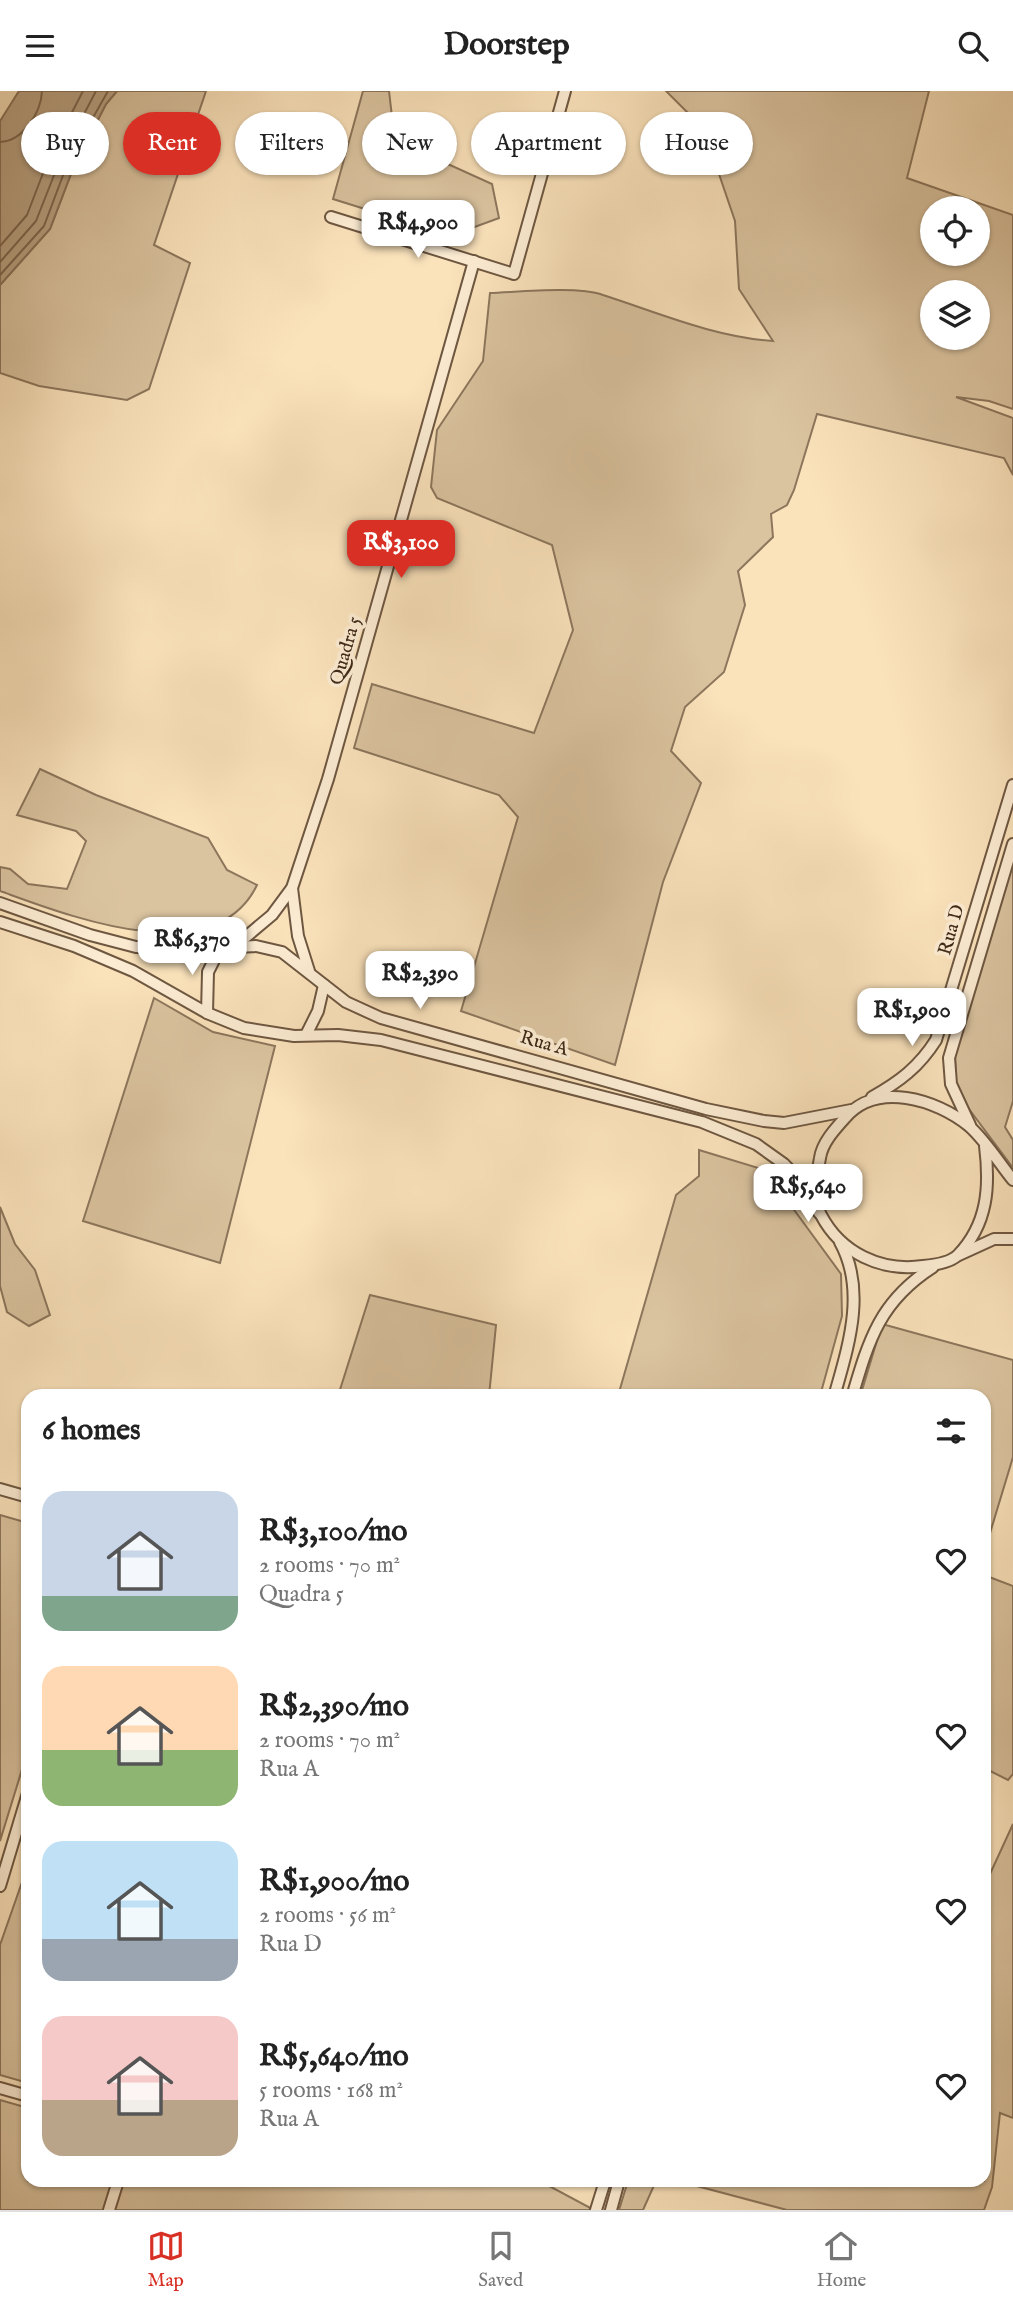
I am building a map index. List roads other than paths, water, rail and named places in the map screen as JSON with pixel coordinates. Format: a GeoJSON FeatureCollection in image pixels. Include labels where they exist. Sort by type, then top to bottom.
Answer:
{"type":"FeatureCollection","features":[{"type":"Feature","properties":{"kind":"street"},"geometry":{"type":"LineString","coordinates":[[331,218],[514,274],[565,91]]}},
{"type":"Feature","properties":{"kind":"street","name":"Quadra 5"},"geometry":{"type":"LineString","coordinates":[[233,947],[272,915],[292,888],[331,766],[474,261]]}},
{"type":"Feature","properties":{"kind":"street","name":"Rua D"},"geometry":{"type":"LineString","coordinates":[[872,1097],[902,1080],[923,1060],[936,1040],[1013,785]]}},
{"type":"Feature","properties":{"kind":"street","name":"Rua D"},"geometry":{"type":"LineString","coordinates":[[971,1128],[951,1084],[949,1058],[1013,844]]}},
{"type":"Feature","properties":{"kind":"street","name":"Quadra 5"},"geometry":{"type":"LineString","coordinates":[[292,888],[298,936],[309,971]]}},
{"type":"Feature","properties":{"kind":"street","name":"Rua A"},"geometry":{"type":"LineString","coordinates":[[0,903],[90,935],[136,947],[256,946],[282,952],[346,1002],[382,1018],[615,1083],[764,1121],[784,1123],[851,1110]]}},
{"type":"Feature","properties":{"kind":"street","name":"Rua A"},"geometry":{"type":"LineString","coordinates":[[0,922],[74,946],[133,971],[207,1013],[267,1033],[338,1035],[381,1040],[613,1097],[702,1122],[755,1145],[784,1164],[804,1185],[819,1213]]}},
{"type":"Feature","properties":{"kind":"street"},"geometry":{"type":"LineString","coordinates":[[207,1013],[208,972],[220,948]]}},
{"type":"Feature","properties":{"kind":"street"},"geometry":{"type":"LineString","coordinates":[[306,1035],[318,1011],[324,985]]}},
{"type":"Feature","properties":{"kind":"street"},"geometry":{"type":"LineString","coordinates":[[613,1097],[615,1083]]}},
{"type":"Feature","properties":{"kind":"street"},"geometry":{"type":"LineString","coordinates":[[836,1389],[849,1344],[854,1291],[848,1257],[819,1213],[816,1178],[821,1150],[851,1110],[872,1097],[924,1102],[948,1112],[971,1128],[1013,1180]]}},
{"type":"Feature","properties":{"kind":"street"},"geometry":{"type":"LineString","coordinates":[[957,1256],[979,1224],[987,1204],[985,1146]]}},
{"type":"Feature","properties":{"kind":"street"},"geometry":{"type":"LineString","coordinates":[[836,1237],[859,1255],[883,1266],[908,1268],[936,1265]]}},
{"type":"Feature","properties":{"kind":"street"},"geometry":{"type":"LineString","coordinates":[[854,1389],[869,1341],[883,1313],[912,1280],[936,1265],[994,1240],[1013,1239]]}},
{"type":"Feature","properties":{"kind":"street"},"geometry":{"type":"LineString","coordinates":[[0,1489],[21,1495]]}},
{"type":"Feature","properties":{"kind":"street"},"geometry":{"type":"LineString","coordinates":[[0,1886],[21,1822]]}},
{"type":"Feature","properties":{"kind":"street"},"geometry":{"type":"LineString","coordinates":[[0,2088],[21,2094]]}},
{"type":"Feature","properties":{"kind":"street"},"geometry":{"type":"LineString","coordinates":[[109,2210],[116,2187]]}},
{"type":"Feature","properties":{"kind":"street"},"geometry":{"type":"LineString","coordinates":[[596,2210],[603,2187]]}},
{"type":"Feature","properties":{"kind":"street"},"geometry":{"type":"LineString","coordinates":[[611,2210],[617,2187]]}},
{"type":"Feature","properties":{"kind":"water"},"geometry":{"type":"Polygon","coordinates":[[[19,91],[117,91],[102,112],[21,112],[21,175],[71,175],[50,229],[0,285],[0,121],[19,91]]]}}]}
